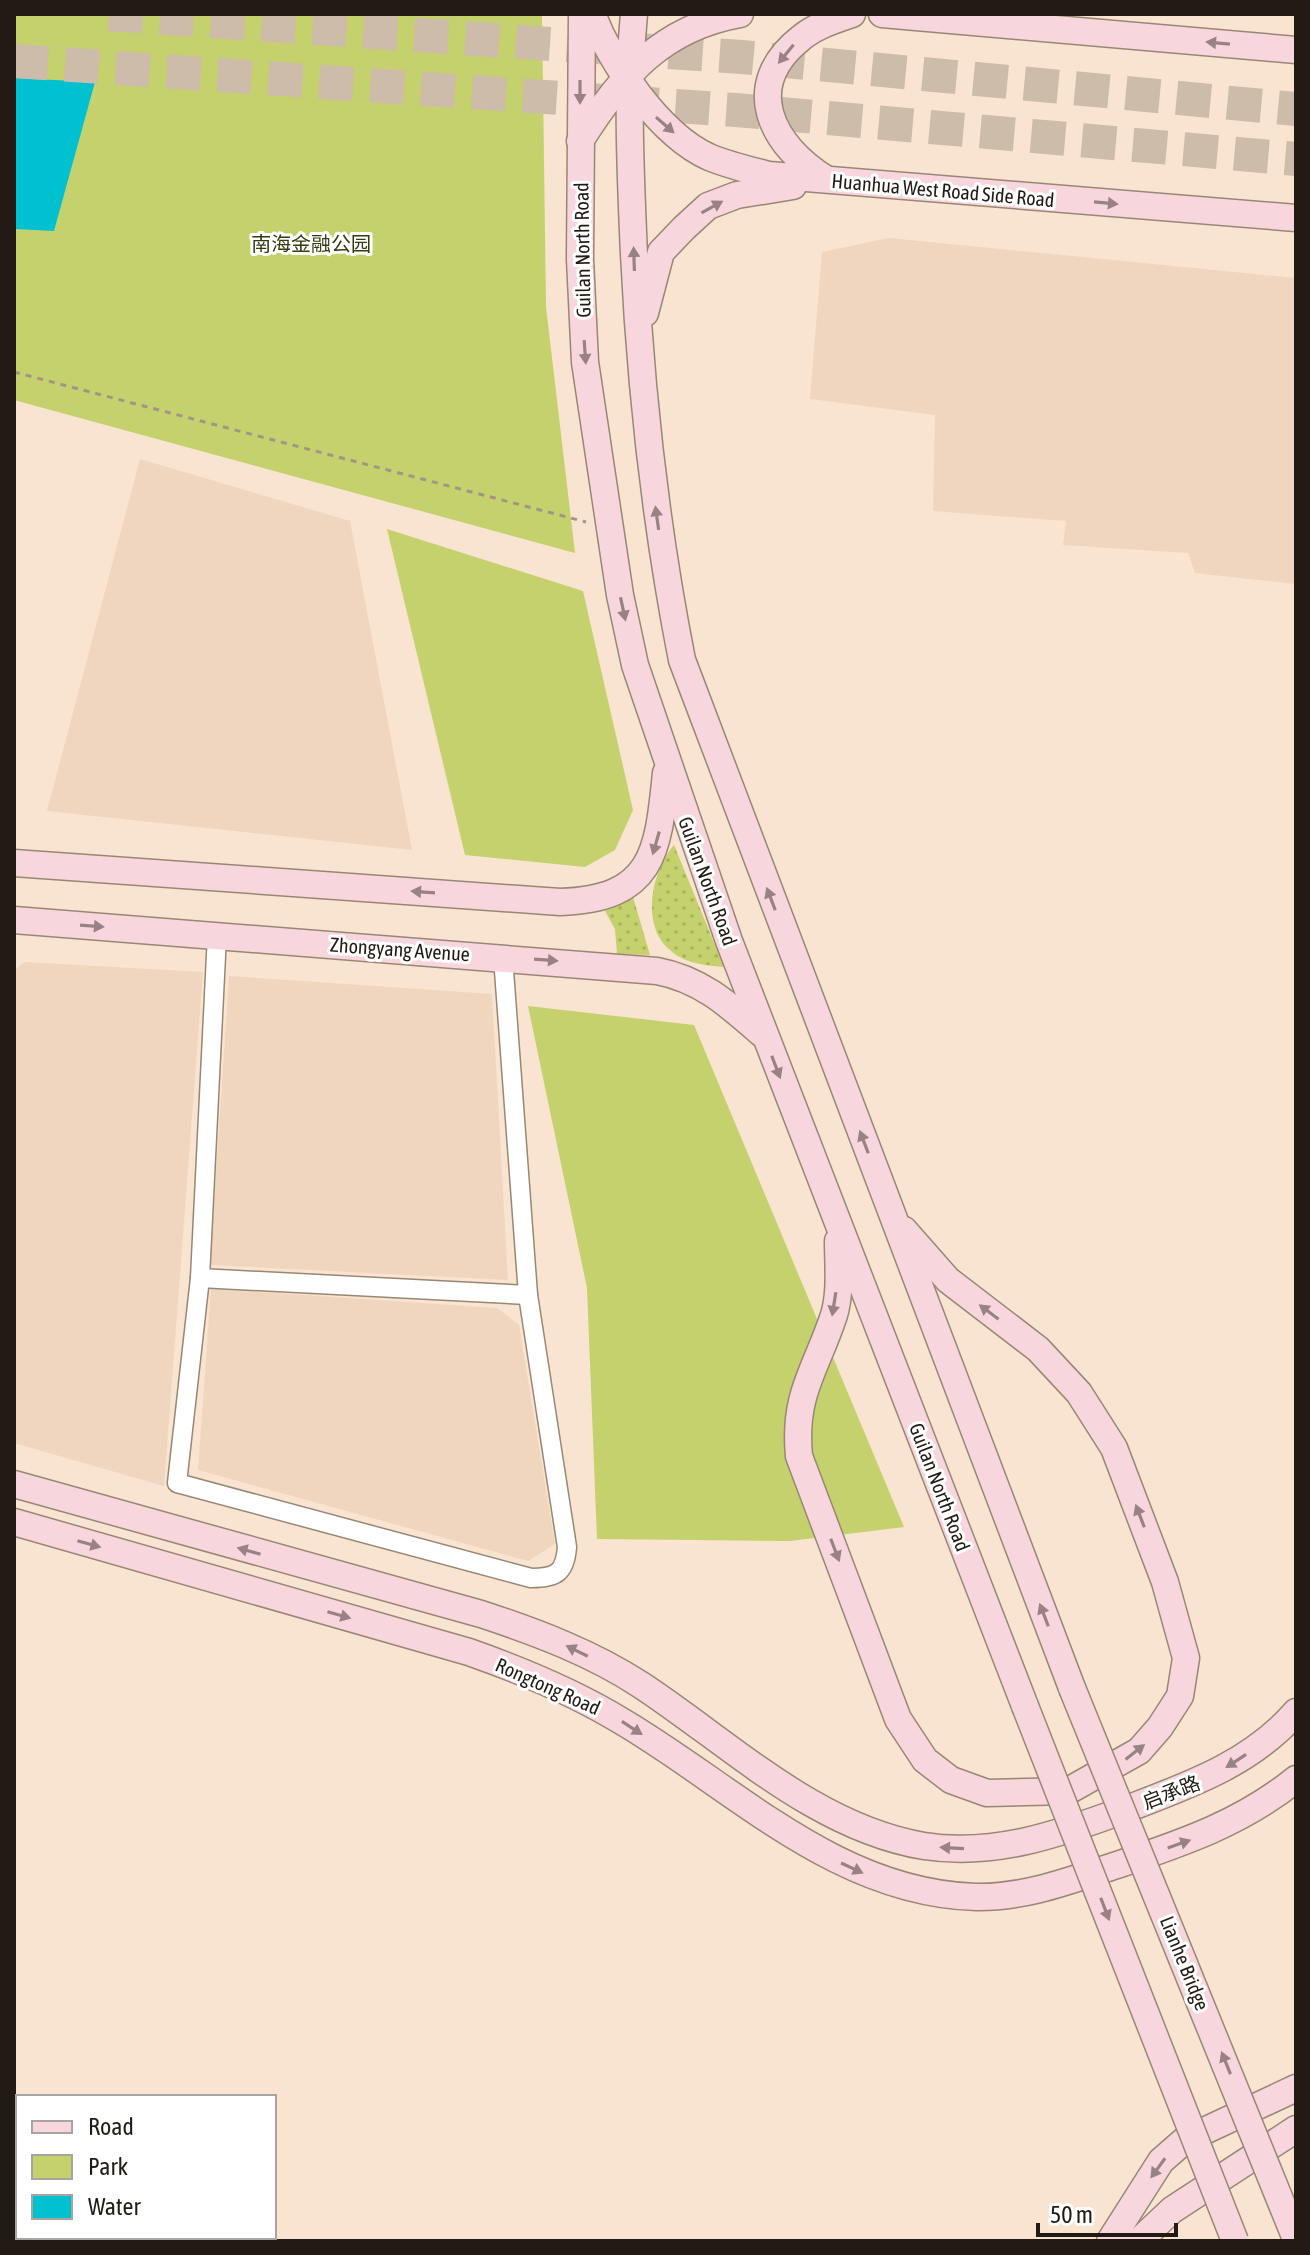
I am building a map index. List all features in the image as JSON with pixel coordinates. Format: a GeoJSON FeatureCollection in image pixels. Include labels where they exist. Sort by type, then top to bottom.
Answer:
{"type":"FeatureCollection","features":[{"type":"Feature","properties":{"kind":"main road","name":"Guilan North Road"},"geometry":{"type":"LineString","coordinates":[[582,14],[580,259],[585,362],[609,528],[635,665],[667,766],[765,1036],[1235,2241]]}},
{"type":"Feature","properties":{"kind":"main road","name":"Huanhua West Road Side Road"},"geometry":{"type":"LineString","coordinates":[[592,14],[598,31],[652,114],[707,156],[769,175],[1296,218]]}},
{"type":"Feature","properties":{"kind":"main road"},"geometry":{"type":"LineString","coordinates":[[634,14],[628,76],[638,342],[654,493],[682,660],[892,1215],[948,1280],[1038,1349],[1079,1393],[1114,1448],[1165,1582],[1186,1658],[1180,1696],[1139,1751],[1068,1791],[987,1793],[951,1780],[925,1760],[898,1719],[799,1456],[795,1423],[806,1381],[835,1312],[839,1227]]}},
{"type":"Feature","properties":{"kind":"main road"},"geometry":{"type":"LineString","coordinates":[[580,143],[600,110],[662,42],[709,20],[740,14]]}},
{"type":"Feature","properties":{"kind":"main road"},"geometry":{"type":"LineString","coordinates":[[828,181],[804,166],[784,146],[774,128],[769,88],[774,69],[803,35],[852,14]]}},
{"type":"Feature","properties":{"kind":"main road"},"geometry":{"type":"LineString","coordinates":[[882,14],[1296,50]]}},
{"type":"Feature","properties":{"kind":"main road"},"geometry":{"type":"LineString","coordinates":[[638,342],[661,252],[700,213],[737,195],[828,181]]}},
{"type":"Feature","properties":{"kind":"main road"},"geometry":{"type":"LineString","coordinates":[[14,863],[560,902],[589,901],[617,891],[640,873],[655,853],[667,766]]}},
{"type":"Feature","properties":{"kind":"main road","name":"Zhongyang Avenue"},"geometry":{"type":"LineString","coordinates":[[14,920],[503,957],[680,975],[704,987],[765,1036]]}},
{"type":"Feature","properties":{"kind":"main road"},"geometry":{"type":"LineString","coordinates":[[14,936],[40,922]]}},
{"type":"Feature","properties":{"kind":"main road","name":"Lianhe Bridge"},"geometry":{"type":"LineString","coordinates":[[892,1215],[1072,1688],[1296,2239]]}},
{"type":"Feature","properties":{"kind":"main road","name":"Rongtong Road"},"geometry":{"type":"LineString","coordinates":[[14,1484],[481,1614],[541,1634],[639,1683],[814,1803],[883,1834],[922,1846],[958,1849],[1029,1842]]}},
{"type":"Feature","properties":{"kind":"main road","name":"Rongtong Road"},"geometry":{"type":"LineString","coordinates":[[14,1522],[469,1652],[526,1672],[624,1723],[798,1839],[868,1875],[906,1887],[978,1897],[1052,1886],[1226,1826],[1296,1779]]}},
{"type":"Feature","properties":{"kind":"main road","name":"启承路"},"geometry":{"type":"LineString","coordinates":[[1029,1842],[1206,1779],[1259,1746],[1296,1712]]}},
{"type":"Feature","properties":{"kind":"main road"},"geometry":{"type":"LineString","coordinates":[[1110,2241],[1161,2161],[1185,2140],[1224,2119],[1296,2088]]}},
{"type":"Feature","properties":{"kind":"main road"},"geometry":{"type":"LineString","coordinates":[[1139,2241],[1172,2210],[1296,2129]]}},
{"type":"Feature","properties":{"kind":"street"},"geometry":{"type":"LineString","coordinates":[[217,935],[200,1278],[177,1483],[531,1578],[548,1578],[559,1574],[566,1564],[567,1547],[528,1295],[503,957]]}},
{"type":"Feature","properties":{"kind":"street"},"geometry":{"type":"LineString","coordinates":[[200,1278],[528,1295]]}},
{"type":"Feature","properties":{"kind":"path"},"geometry":{"type":"LineString","coordinates":[[14,372],[609,528]]}},
{"type":"Feature","properties":{"kind":"shaded area"},"geometry":{"type":"Polygon","coordinates":[[[889,238],[1296,278],[1296,584],[1195,573],[1188,553],[1063,545],[1066,521],[933,511],[935,415],[810,399],[822,252],[889,238]]]}},
{"type":"Feature","properties":{"kind":"shaded area"},"geometry":{"type":"Polygon","coordinates":[[[140,459],[350,521],[412,850],[47,811],[140,459]]]}},
{"type":"Feature","properties":{"kind":"shaded area"},"geometry":{"type":"Polygon","coordinates":[[[25,962],[203,972],[164,1486],[14,1443],[14,970],[25,962]]]}},
{"type":"Feature","properties":{"kind":"shaded area"},"geometry":{"type":"Polygon","coordinates":[[[229,976],[492,994],[508,1280],[210,1265],[229,976]]]}},
{"type":"Feature","properties":{"kind":"shaded area"},"geometry":{"type":"Polygon","coordinates":[[[211,1289],[497,1308],[519,1325],[555,1544],[528,1561],[198,1470],[211,1289]]]}},
{"type":"Feature","properties":{"kind":"green space","name":"南海金融公园"},"geometry":{"type":"Polygon","coordinates":[[[14,14],[542,14],[546,307],[575,553],[14,400],[14,14]]]}},
{"type":"Feature","properties":{"kind":"green space"},"geometry":{"type":"Polygon","coordinates":[[[387,529],[583,591],[633,810],[615,850],[585,867],[465,855],[387,529]]]}},
{"type":"Feature","properties":{"kind":"green space"},"geometry":{"type":"Polygon","coordinates":[[[674,845],[724,967],[696,963],[676,955],[655,927],[652,898],[655,883],[674,845]]]}},
{"type":"Feature","properties":{"kind":"green space"},"geometry":{"type":"Polygon","coordinates":[[[633,897],[650,955],[617,954],[615,929],[605,911],[633,897]]]}},
{"type":"Feature","properties":{"kind":"green space"},"geometry":{"type":"Polygon","coordinates":[[[528,1006],[694,1025],[904,1527],[790,1541],[597,1539],[587,1288],[528,1006]]]}},
{"type":"Feature","properties":{"kind":"water"},"geometry":{"type":"Polygon","coordinates":[[[14,78],[95,82],[54,231],[14,229],[14,78]]]}},
{"type":"Feature","properties":{"kind":"tunnel"},"geometry":{"type":"LineString","coordinates":[[109,14],[742,57],[1296,109]]}},
{"type":"Feature","properties":{"kind":"tunnel"},"geometry":{"type":"LineString","coordinates":[[14,61],[736,110],[1296,159]]}}]}
